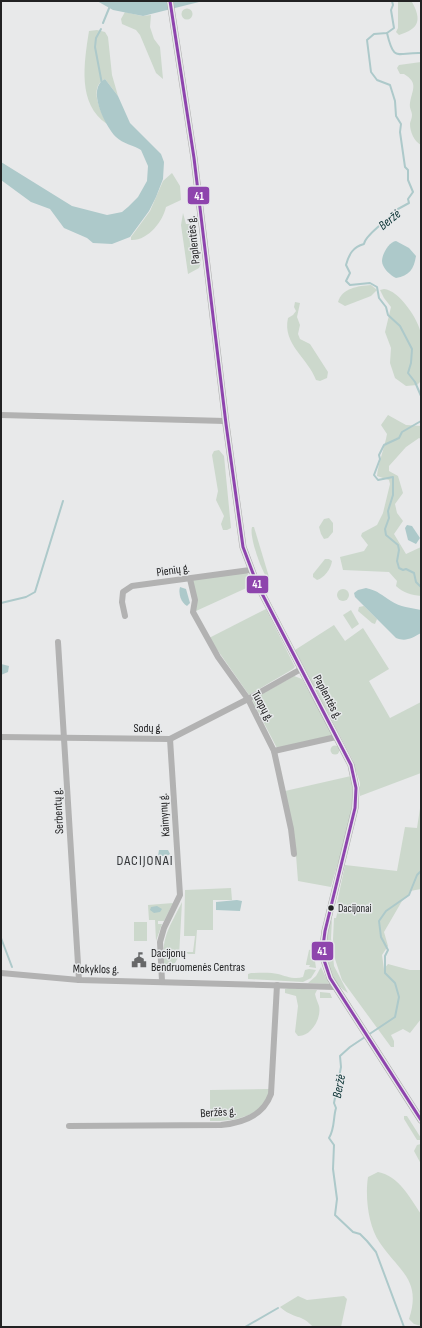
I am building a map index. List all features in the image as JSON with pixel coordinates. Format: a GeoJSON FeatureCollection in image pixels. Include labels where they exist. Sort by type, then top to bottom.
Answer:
{"type":"FeatureCollection","features":[{"type":"Feature","properties":{"kind":"main road","name":"Paplentės g."},"geometry":{"type":"LineString","coordinates":[[170,1],[194,158],[225,421],[240,530],[250,570],[351,765],[356,788],[355,808],[322,946],[323,960],[334,987],[421,1120]]}},
{"type":"Feature","properties":{"kind":"street"},"geometry":{"type":"LineString","coordinates":[[1,415],[225,421]]}},
{"type":"Feature","properties":{"kind":"street","name":"Pienių g."},"geometry":{"type":"LineString","coordinates":[[126,616],[122,602],[123,592],[127,588],[250,570]]}},
{"type":"Feature","properties":{"kind":"street","name":"Tuopų g."},"geometry":{"type":"LineString","coordinates":[[190,579],[195,600],[193,612],[218,657],[248,699],[274,751],[291,829],[294,854]]}},
{"type":"Feature","properties":{"kind":"street","name":"Serbentų g."},"geometry":{"type":"LineString","coordinates":[[58,642],[79,980]]}},
{"type":"Feature","properties":{"kind":"street","name":"Sodų g."},"geometry":{"type":"LineString","coordinates":[[1,737],[170,739],[248,699],[301,669]]}},
{"type":"Feature","properties":{"kind":"street"},"geometry":{"type":"LineString","coordinates":[[274,751],[336,737]]}},
{"type":"Feature","properties":{"kind":"street","name":"Kaimynų g."},"geometry":{"type":"LineString","coordinates":[[162,981],[160,942],[164,928],[180,895],[170,739]]}},
{"type":"Feature","properties":{"kind":"street","name":"Mokyklos g."},"geometry":{"type":"LineString","coordinates":[[1,973],[79,980],[162,981],[334,987]]}},
{"type":"Feature","properties":{"kind":"street","name":"Beržės g."},"geometry":{"type":"LineString","coordinates":[[69,1126],[221,1125],[240,1122],[256,1114],[266,1105],[271,1094],[277,985]]}},
{"type":"Feature","properties":{"kind":"shaded area"},"geometry":{"type":"Polygon","coordinates":[[[398,1],[412,2],[418,19],[415,27],[406,33],[399,35],[396,32],[398,28],[398,1]]]}},
{"type":"Feature","properties":{"kind":"shaded area"},"geometry":{"type":"Polygon","coordinates":[[[185,9],[189,9],[191,10],[191,18],[185,19],[182,16],[182,12],[185,9]]]}},
{"type":"Feature","properties":{"kind":"shaded area"},"geometry":{"type":"Polygon","coordinates":[[[125,12],[142,16],[151,15],[150,27],[154,39],[160,47],[163,79],[156,73],[140,35],[136,30],[122,24],[121,19],[125,12]]]}},
{"type":"Feature","properties":{"kind":"shaded area"},"geometry":{"type":"Polygon","coordinates":[[[97,30],[105,32],[108,37],[112,75],[118,96],[105,79],[97,88],[97,100],[107,124],[97,116],[91,106],[85,82],[85,56],[89,31],[97,30]]]}},
{"type":"Feature","properties":{"kind":"shaded area"},"geometry":{"type":"Polygon","coordinates":[[[421,62],[421,145],[414,139],[410,127],[412,118],[410,105],[413,90],[412,80],[404,74],[400,74],[397,68],[399,65],[421,62]]]}},
{"type":"Feature","properties":{"kind":"shaded area"},"geometry":{"type":"Polygon","coordinates":[[[172,173],[180,186],[181,200],[166,207],[162,218],[149,234],[131,240],[131,237],[150,211],[163,181],[172,173]]]}},
{"type":"Feature","properties":{"kind":"shaded area"},"geometry":{"type":"Polygon","coordinates":[[[183,213],[186,224],[195,224],[201,263],[199,268],[188,274],[181,225],[183,213]]]}},
{"type":"Feature","properties":{"kind":"shaded area"},"geometry":{"type":"Polygon","coordinates":[[[371,285],[377,290],[371,296],[345,306],[338,302],[340,297],[347,291],[356,287],[371,285]]]}},
{"type":"Feature","properties":{"kind":"shaded area"},"geometry":{"type":"Polygon","coordinates":[[[384,289],[396,294],[402,300],[412,314],[419,328],[421,334],[421,381],[417,385],[406,386],[395,378],[390,363],[391,348],[385,332],[391,307],[380,290],[384,289]]]}},
{"type":"Feature","properties":{"kind":"shaded area"},"geometry":{"type":"Polygon","coordinates":[[[295,302],[300,303],[297,317],[300,325],[298,334],[300,339],[310,344],[328,372],[327,378],[320,381],[316,380],[289,336],[287,327],[288,318],[296,311],[294,307],[295,302]]]}},
{"type":"Feature","properties":{"kind":"shaded area"},"geometry":{"type":"Polygon","coordinates":[[[388,415],[406,425],[421,426],[421,439],[419,438],[406,447],[389,466],[389,471],[398,476],[403,493],[395,504],[397,513],[403,521],[394,534],[406,554],[421,547],[421,596],[408,593],[396,586],[397,581],[389,572],[343,570],[340,557],[364,551],[368,545],[361,536],[362,533],[377,525],[383,513],[390,484],[389,480],[377,476],[387,434],[381,425],[388,415]]]}},
{"type":"Feature","properties":{"kind":"shaded area"},"geometry":{"type":"Polygon","coordinates":[[[219,450],[224,456],[231,528],[227,530],[223,530],[221,524],[224,516],[216,500],[218,491],[212,455],[214,451],[219,450]]]}},
{"type":"Feature","properties":{"kind":"shaded area"},"geometry":{"type":"Polygon","coordinates":[[[329,518],[333,523],[333,532],[328,538],[324,539],[319,527],[324,519],[329,518]]]}},
{"type":"Feature","properties":{"kind":"shaded area"},"geometry":{"type":"Polygon","coordinates":[[[252,527],[254,527],[269,577],[267,578],[256,553],[252,538],[252,527]]]}},
{"type":"Feature","properties":{"kind":"shaded area"},"geometry":{"type":"Polygon","coordinates":[[[325,559],[332,561],[329,570],[325,575],[317,580],[313,577],[313,574],[325,559]]]}},
{"type":"Feature","properties":{"kind":"shaded area"},"geometry":{"type":"Polygon","coordinates":[[[247,572],[253,585],[196,611],[192,580],[247,572]]]}},
{"type":"Feature","properties":{"kind":"shaded area"},"geometry":{"type":"Polygon","coordinates":[[[343,589],[347,591],[349,595],[347,599],[343,601],[339,599],[337,595],[339,591],[343,589]]]}},
{"type":"Feature","properties":{"kind":"shaded area"},"geometry":{"type":"Polygon","coordinates":[[[364,606],[377,619],[375,624],[358,611],[359,607],[364,606]]]}},
{"type":"Feature","properties":{"kind":"shaded area"},"geometry":{"type":"Polygon","coordinates":[[[266,609],[295,667],[249,695],[209,638],[266,609]]]}},
{"type":"Feature","properties":{"kind":"shaded area"},"geometry":{"type":"Polygon","coordinates":[[[351,610],[359,624],[352,629],[343,615],[351,610]]]}},
{"type":"Feature","properties":{"kind":"shaded area"},"geometry":{"type":"Polygon","coordinates":[[[334,625],[345,641],[363,628],[389,669],[369,681],[390,718],[421,702],[421,773],[360,796],[360,783],[352,759],[295,650],[334,625]]]}},
{"type":"Feature","properties":{"kind":"shaded area"},"geometry":{"type":"Polygon","coordinates":[[[294,676],[302,679],[335,739],[279,752],[252,700],[294,676]]]}},
{"type":"Feature","properties":{"kind":"shaded area"},"geometry":{"type":"Polygon","coordinates":[[[335,745],[340,750],[335,755],[330,750],[335,745]]]}},
{"type":"Feature","properties":{"kind":"shaded area"},"geometry":{"type":"Polygon","coordinates":[[[351,776],[352,804],[350,818],[331,887],[298,881],[295,842],[285,791],[351,776]]]}},
{"type":"Feature","properties":{"kind":"shaded area"},"geometry":{"type":"Polygon","coordinates":[[[421,802],[421,889],[410,891],[409,895],[402,901],[384,932],[388,946],[382,955],[384,969],[388,964],[410,970],[421,970],[421,1019],[410,1033],[403,1029],[391,1035],[394,1041],[394,1047],[391,1047],[342,980],[335,959],[333,939],[334,918],[336,918],[339,906],[337,903],[345,865],[397,871],[405,827],[417,828],[421,802]]]}},
{"type":"Feature","properties":{"kind":"shaded area"},"geometry":{"type":"Polygon","coordinates":[[[231,888],[232,900],[213,900],[213,930],[197,930],[195,954],[188,954],[186,952],[193,952],[195,936],[184,936],[185,890],[231,888]]]}},
{"type":"Feature","properties":{"kind":"shaded area"},"geometry":{"type":"Polygon","coordinates":[[[182,902],[179,956],[175,963],[168,966],[164,963],[163,954],[165,938],[182,902]]]}},
{"type":"Feature","properties":{"kind":"shaded area"},"geometry":{"type":"Polygon","coordinates":[[[173,903],[164,921],[158,921],[158,924],[162,924],[156,941],[155,920],[149,920],[148,905],[173,903]]]}},
{"type":"Feature","properties":{"kind":"shaded area"},"geometry":{"type":"Polygon","coordinates":[[[332,919],[331,938],[334,966],[348,993],[340,987],[330,970],[327,938],[332,919]]]}},
{"type":"Feature","properties":{"kind":"shaded area"},"geometry":{"type":"Polygon","coordinates":[[[134,922],[147,922],[147,941],[134,941],[134,922]]]}},
{"type":"Feature","properties":{"kind":"shaded area"},"geometry":{"type":"Polygon","coordinates":[[[312,949],[311,958],[315,961],[316,968],[306,965],[309,950],[312,949]]]}},
{"type":"Feature","properties":{"kind":"shaded area"},"geometry":{"type":"Polygon","coordinates":[[[321,967],[329,984],[308,983],[316,976],[321,967]]]}},
{"type":"Feature","properties":{"kind":"shaded area"},"geometry":{"type":"Polygon","coordinates":[[[305,970],[316,970],[311,978],[303,982],[248,979],[248,974],[251,973],[272,973],[300,978],[303,977],[305,970]]]}},
{"type":"Feature","properties":{"kind":"shaded area"},"geometry":{"type":"Polygon","coordinates":[[[285,989],[317,990],[315,994],[319,1006],[319,1016],[311,1030],[302,1036],[298,1036],[295,1032],[298,1006],[296,996],[285,993],[285,989]]]}},
{"type":"Feature","properties":{"kind":"shaded area"},"geometry":{"type":"Polygon","coordinates":[[[320,992],[330,993],[332,998],[320,998],[320,992]]]}},
{"type":"Feature","properties":{"kind":"shaded area"},"geometry":{"type":"Polygon","coordinates":[[[269,1089],[267,1098],[262,1106],[255,1112],[237,1119],[210,1121],[210,1090],[269,1089]]]}},
{"type":"Feature","properties":{"kind":"shaded area"},"geometry":{"type":"Polygon","coordinates":[[[404,1116],[407,1116],[421,1138],[420,1140],[417,1140],[404,1119],[404,1116]]]}},
{"type":"Feature","properties":{"kind":"shaded area"},"geometry":{"type":"Polygon","coordinates":[[[421,1144],[421,1164],[414,1151],[417,1145],[421,1144]]]}},
{"type":"Feature","properties":{"kind":"shaded area"},"geometry":{"type":"Polygon","coordinates":[[[378,1172],[385,1174],[398,1183],[421,1214],[421,1326],[414,1324],[409,1319],[413,1295],[411,1285],[401,1269],[380,1243],[370,1220],[367,1202],[368,1177],[378,1172]]]}},
{"type":"Feature","properties":{"kind":"shaded area"},"geometry":{"type":"Polygon","coordinates":[[[298,1296],[307,1300],[344,1296],[347,1299],[341,1327],[313,1327],[305,1320],[285,1311],[280,1307],[298,1296]]]}},
{"type":"Feature","properties":{"kind":"water"},"geometry":{"type":"Polygon","coordinates":[[[97,1],[203,1],[143,16],[113,10],[97,1]]]}},
{"type":"Feature","properties":{"kind":"water"},"geometry":{"type":"Polygon","coordinates":[[[105,79],[118,96],[130,123],[161,154],[164,162],[163,179],[149,211],[130,237],[112,244],[93,243],[87,238],[64,228],[50,209],[31,202],[1,180],[1,162],[72,206],[107,215],[122,212],[128,207],[138,197],[147,181],[148,166],[141,150],[116,137],[107,125],[99,107],[97,98],[97,90],[105,79]]]}},
{"type":"Feature","properties":{"kind":"water"},"geometry":{"type":"Polygon","coordinates":[[[396,241],[409,248],[416,256],[414,265],[408,274],[396,278],[387,271],[382,264],[382,261],[386,249],[396,241]]]}},
{"type":"Feature","properties":{"kind":"water"},"geometry":{"type":"Polygon","coordinates":[[[407,525],[412,526],[420,538],[416,544],[408,540],[405,528],[407,525]]]}},
{"type":"Feature","properties":{"kind":"water"},"geometry":{"type":"Polygon","coordinates":[[[180,587],[186,589],[190,603],[187,606],[180,598],[180,587]]]}},
{"type":"Feature","properties":{"kind":"water"},"geometry":{"type":"Polygon","coordinates":[[[366,588],[377,592],[398,605],[421,610],[421,633],[412,638],[396,638],[355,597],[354,593],[358,590],[366,588]]]}},
{"type":"Feature","properties":{"kind":"water"},"geometry":{"type":"Polygon","coordinates":[[[1,664],[9,666],[8,672],[1,675],[1,664]]]}},
{"type":"Feature","properties":{"kind":"water"},"geometry":{"type":"Polygon","coordinates":[[[159,850],[168,850],[170,854],[167,856],[158,856],[159,850]]]}},
{"type":"Feature","properties":{"kind":"water"},"geometry":{"type":"Polygon","coordinates":[[[242,901],[240,911],[216,910],[216,902],[242,901]]]}},
{"type":"Feature","properties":{"kind":"water"},"geometry":{"type":"Polygon","coordinates":[[[157,906],[162,909],[160,912],[154,913],[150,910],[151,907],[157,906]]]}},
{"type":"Feature","properties":{"kind":"waterway"},"geometry":{"type":"LineString","coordinates":[[103,23],[112,1]]}},
{"type":"Feature","properties":{"kind":"waterway","name":"Beržė"},"geometry":{"type":"LineString","coordinates":[[392,1],[393,5],[391,10],[394,28],[387,33],[374,34],[367,40],[371,72],[377,80],[390,85],[395,101],[396,116],[401,124],[400,132],[405,167],[408,170],[408,180],[413,192],[408,199],[409,203],[398,209],[397,213],[383,222],[368,236],[364,244],[357,247],[352,252],[346,265],[350,273],[346,281],[350,285],[370,283],[377,287],[379,298],[386,307],[388,315],[400,326],[412,349],[411,363],[408,373],[415,382],[421,396]]}},
{"type":"Feature","properties":{"kind":"waterway"},"geometry":{"type":"LineString","coordinates":[[101,29],[96,38],[95,47],[102,84]]}},
{"type":"Feature","properties":{"kind":"waterway"},"geometry":{"type":"LineString","coordinates":[[387,33],[392,49],[398,54],[421,53]]}},
{"type":"Feature","properties":{"kind":"waterway","name":"Beržė"},"geometry":{"type":"LineString","coordinates":[[421,421],[402,432],[399,438],[384,445],[379,455],[380,459],[374,475],[378,480],[393,477],[393,495],[388,511],[389,518],[385,529],[386,535],[398,545],[399,550],[397,561],[399,568],[403,570],[406,569],[414,573],[416,582],[421,587]]}},
{"type":"Feature","properties":{"kind":"waterway"},"geometry":{"type":"LineString","coordinates":[[1,603],[26,597],[35,592],[63,501]]}},
{"type":"Feature","properties":{"kind":"waterway","name":"Beržė"},"geometry":{"type":"LineString","coordinates":[[404,1327],[376,1252],[360,1234],[353,1232],[335,1215],[337,1199],[333,1169],[334,1145],[329,1138],[336,1108],[334,1103],[341,1067],[340,1056],[350,1047],[395,1017],[399,997],[395,983],[385,973],[385,956],[388,950],[381,937],[379,921],[386,911],[409,895],[417,875],[421,871]]}},
{"type":"Feature","properties":{"kind":"waterway"},"geometry":{"type":"LineString","coordinates":[[1,938],[12,967]]}},
{"type":"Feature","properties":{"kind":"waterway"},"geometry":{"type":"LineString","coordinates":[[245,1327],[278,1308]]}},
{"type":"Feature","properties":{"kind":"transit line","name":"41"},"geometry":{"type":"LineString","coordinates":[[170,1],[194,158],[226,424],[243,547],[257,584],[351,765],[356,788],[355,808],[325,931],[322,954],[330,978],[421,1120]]}},
{"type":"Feature","properties":{"kind":"place","name":"Dacijonai"},"geometry":{"type":"Point","coordinates":[331,908]}},
{"type":"Feature","properties":{"kind":"place","name":"Dacijonų Bendruomenės Centras"},"geometry":{"type":"Point","coordinates":[139,960]}},
{"type":"Feature","properties":{"kind":"district","name":"DACIJONAI"},"geometry":{"type":"Point","coordinates":[145,860]}}]}
